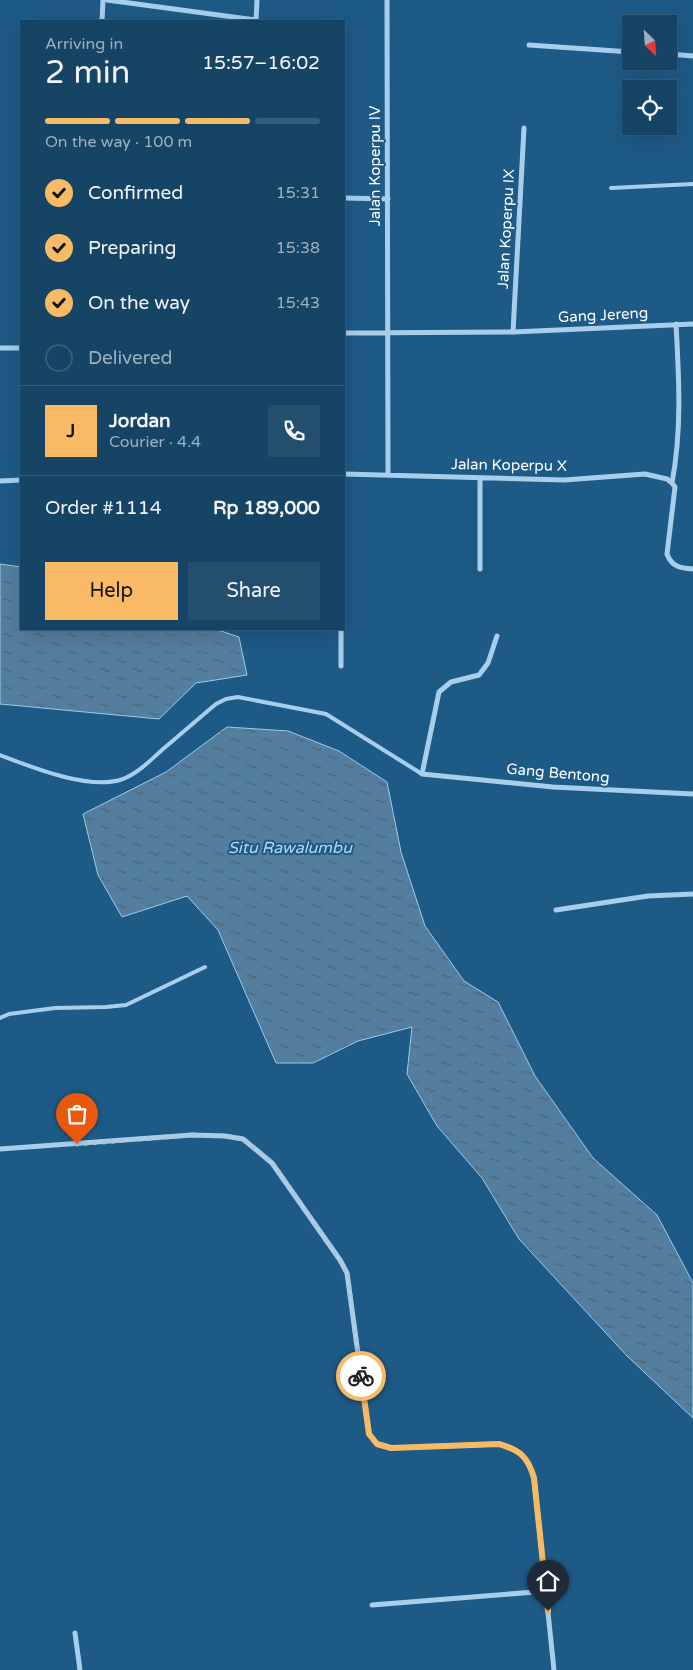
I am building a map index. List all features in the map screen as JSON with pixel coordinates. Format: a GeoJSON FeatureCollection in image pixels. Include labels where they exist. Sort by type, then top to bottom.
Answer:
{"type":"FeatureCollection","features":[{"type":"Feature","properties":{"kind":"street"},"geometry":{"type":"LineString","coordinates":[[102,20],[103,0]]}},
{"type":"Feature","properties":{"kind":"street"},"geometry":{"type":"LineString","coordinates":[[107,0],[249,20]]}},
{"type":"Feature","properties":{"kind":"street"},"geometry":{"type":"LineString","coordinates":[[256,20],[257,0]]}},
{"type":"Feature","properties":{"kind":"street","name":"Jalan Koperpu IV"},"geometry":{"type":"LineString","coordinates":[[387,0],[388,475]]}},
{"type":"Feature","properties":{"kind":"street"},"geometry":{"type":"LineString","coordinates":[[529,45],[622,51]]}},
{"type":"Feature","properties":{"kind":"street"},"geometry":{"type":"LineString","coordinates":[[678,55],[693,56]]}},
{"type":"Feature","properties":{"kind":"street","name":"Jalan Koperpu IX"},"geometry":{"type":"LineString","coordinates":[[513,332],[524,128]]}},
{"type":"Feature","properties":{"kind":"street"},"geometry":{"type":"LineString","coordinates":[[345,198],[388,199]]}},
{"type":"Feature","properties":{"kind":"street"},"geometry":{"type":"LineString","coordinates":[[676,324],[680,398],[677,455],[672,483],[675,487],[667,554],[674,566],[693,569]]}},
{"type":"Feature","properties":{"kind":"street","name":"Gang Jereng"},"geometry":{"type":"LineString","coordinates":[[345,334],[513,332],[693,324]]}},
{"type":"Feature","properties":{"kind":"street"},"geometry":{"type":"LineString","coordinates":[[0,348],[20,348]]}},
{"type":"Feature","properties":{"kind":"street","name":"Jalan Koperpu X"},"geometry":{"type":"LineString","coordinates":[[345,474],[564,480],[645,474],[667,479],[672,483]]}},
{"type":"Feature","properties":{"kind":"street"},"geometry":{"type":"LineString","coordinates":[[480,478],[480,569]]}},
{"type":"Feature","properties":{"kind":"street"},"geometry":{"type":"LineString","coordinates":[[0,481],[20,480]]}},
{"type":"Feature","properties":{"kind":"street"},"geometry":{"type":"LineString","coordinates":[[341,630],[341,666]]}},
{"type":"Feature","properties":{"kind":"street"},"geometry":{"type":"LineString","coordinates":[[422,774],[439,692],[452,682],[479,675],[488,664],[496,636]]}},
{"type":"Feature","properties":{"kind":"street","name":"Gang Bentong"},"geometry":{"type":"LineString","coordinates":[[422,774],[553,787],[693,794]]}},
{"type":"Feature","properties":{"kind":"street"},"geometry":{"type":"LineString","coordinates":[[556,910],[648,896],[693,894]]}},
{"type":"Feature","properties":{"kind":"street"},"geometry":{"type":"LineString","coordinates":[[0,1149],[192,1135],[225,1136],[243,1139],[272,1163],[340,1260],[347,1273],[369,1434],[377,1444],[391,1448],[499,1444],[512,1448],[525,1458],[530,1465],[534,1478],[554,1670]]}},
{"type":"Feature","properties":{"kind":"street"},"geometry":{"type":"LineString","coordinates":[[372,1605],[546,1591]]}},
{"type":"Feature","properties":{"kind":"street"},"geometry":{"type":"LineString","coordinates":[[75,1633],[80,1670]]}},
{"type":"Feature","properties":{"kind":"lane"},"geometry":{"type":"LineString","coordinates":[[611,188],[693,184]]}},
{"type":"Feature","properties":{"kind":"lane"},"geometry":{"type":"LineString","coordinates":[[0,756],[76,779],[104,782],[123,778],[146,764],[216,704],[226,699],[238,697],[326,714],[422,774]]}},
{"type":"Feature","properties":{"kind":"lane"},"geometry":{"type":"LineString","coordinates":[[0,1018],[9,1014],[55,1008],[106,1008],[126,1005],[205,967]]}},
{"type":"Feature","properties":{"kind":"water"},"geometry":{"type":"Polygon","coordinates":[[[0,564],[20,567],[20,630],[218,630],[239,637],[247,675],[196,683],[159,719],[0,704],[0,564]]]}},
{"type":"Feature","properties":{"kind":"water","name":"Situ Rawalumbu"},"geometry":{"type":"Polygon","coordinates":[[[227,727],[288,731],[339,751],[387,782],[401,852],[425,926],[464,981],[498,1002],[535,1076],[593,1158],[657,1215],[693,1283],[693,1418],[627,1356],[519,1239],[482,1178],[437,1126],[407,1074],[412,1027],[358,1041],[313,1063],[276,1063],[218,930],[187,896],[122,917],[98,875],[83,814],[166,772],[227,727]]]}},
{"type":"Feature","properties":{"kind":"way so far"},"geometry":{"type":"LineString","coordinates":[[77,1144],[192,1135],[225,1136],[243,1139],[272,1163],[340,1260],[347,1273],[361,1376]]}},
{"type":"Feature","properties":{"kind":"route"},"geometry":{"type":"LineString","coordinates":[[361,1376],[369,1434],[377,1444],[391,1448],[499,1444],[512,1448],[525,1458],[530,1465],[534,1478],[548,1611]]}}]}
